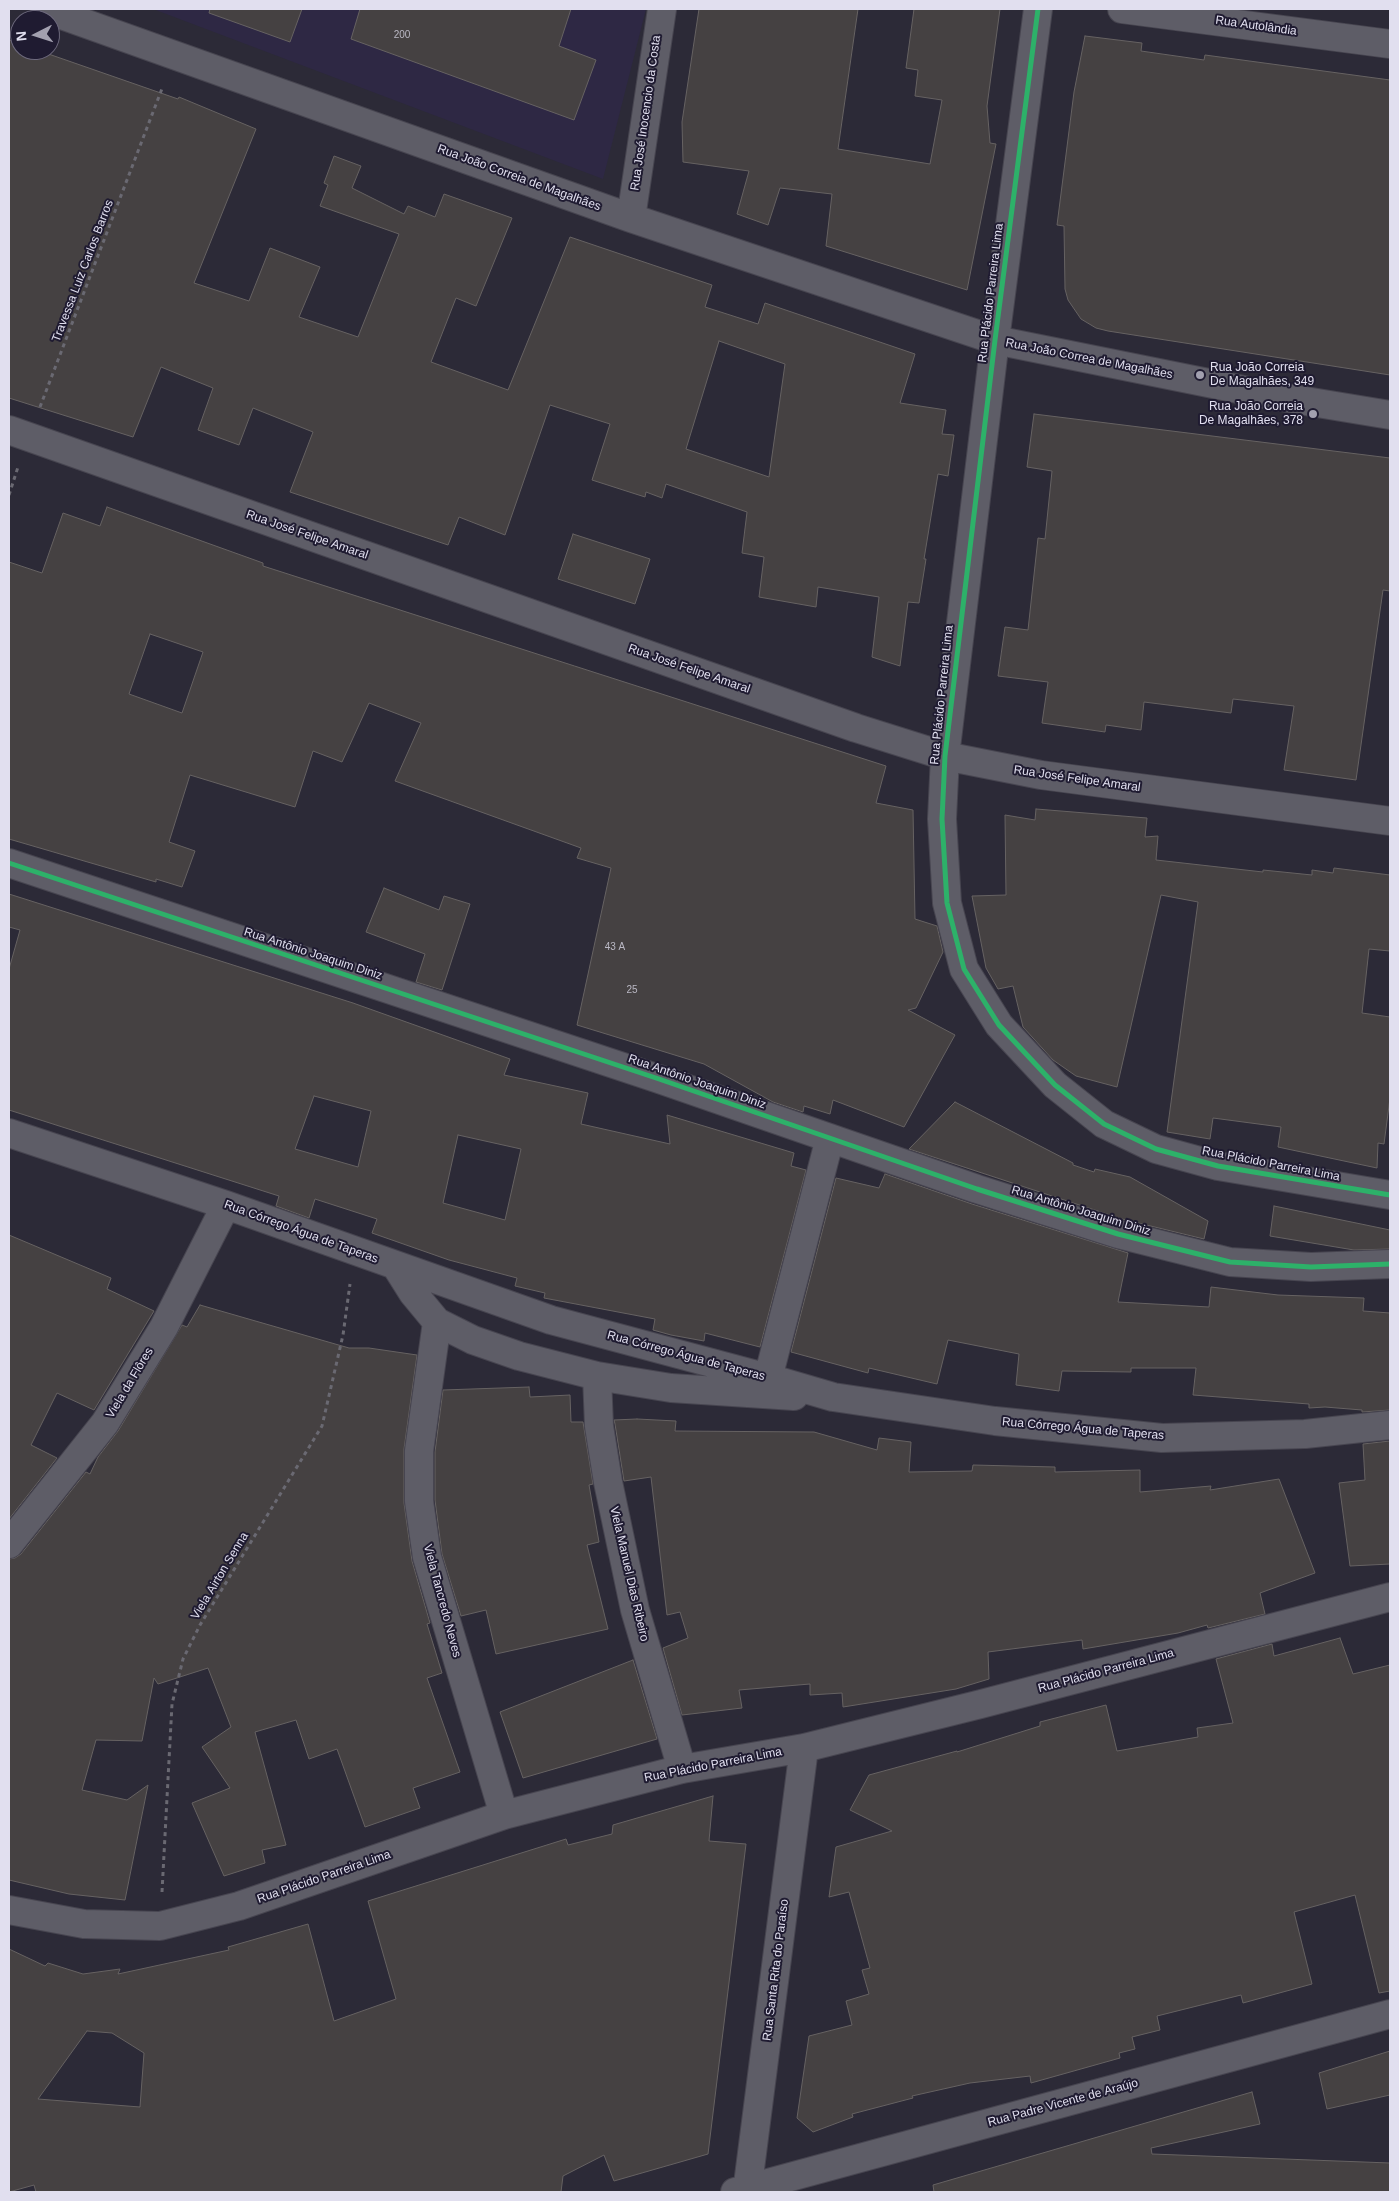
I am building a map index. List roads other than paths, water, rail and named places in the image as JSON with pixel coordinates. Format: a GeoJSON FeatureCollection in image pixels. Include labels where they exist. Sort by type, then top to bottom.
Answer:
{"type":"FeatureCollection","features":[{"type":"Feature","properties":{"kind":"street","name":"Rua João Correia de Magalhães"},"geometry":{"type":"LineString","coordinates":[[45,9],[631,218],[995,340]]}},
{"type":"Feature","properties":{"kind":"street","name":"Rua José Inocencio da Costa"},"geometry":{"type":"LineString","coordinates":[[631,218],[662,9]]}},
{"type":"Feature","properties":{"kind":"street","name":"Rua Plácido Parreira Lima"},"geometry":{"type":"LineString","coordinates":[[1038,9],[995,340],[945,756],[942,819],[947,904],[964,968],[999,1025],[1055,1085],[1104,1124],[1156,1149],[1218,1166],[1390,1195]]}},
{"type":"Feature","properties":{"kind":"street","name":"Rua Autolândia"},"geometry":{"type":"LineString","coordinates":[[1122,9],[1390,44]]}},
{"type":"Feature","properties":{"kind":"street","name":"Rua João Correa de Magalhães"},"geometry":{"type":"LineString","coordinates":[[995,340],[1263,394],[1390,415]]}},
{"type":"Feature","properties":{"kind":"street","name":"Rua José Felipe Amaral"},"geometry":{"type":"LineString","coordinates":[[19,434],[838,721],[945,756],[1040,775],[1390,821]]}},
{"type":"Feature","properties":{"kind":"street","name":"Rua Antônio Joaquim Diniz"},"geometry":{"type":"LineString","coordinates":[[9,863],[1058,1216],[1118,1234],[1230,1262],[1311,1267],[1390,1264]]}},
{"type":"Feature","properties":{"kind":"street","name":"Rua Córrego Água de Taperas"},"geometry":{"type":"LineString","coordinates":[[9,1133],[226,1205],[551,1320],[834,1397],[995,1422],[1162,1438],[1305,1434],[1390,1425]]}},
{"type":"Feature","properties":{"kind":"street"},"geometry":{"type":"LineString","coordinates":[[768,1378],[830,1138]]}},
{"type":"Feature","properties":{"kind":"street","name":"Viela da Flôres"},"geometry":{"type":"LineString","coordinates":[[9,1544],[105,1423],[164,1328],[226,1205]]}},
{"type":"Feature","properties":{"kind":"street"},"geometry":{"type":"LineString","coordinates":[[396,1266],[413,1293],[437,1322],[473,1340],[519,1356],[596,1376],[671,1388],[749,1395],[834,1397]]}},
{"type":"Feature","properties":{"kind":"street","name":"Viela Tancredo Neves"},"geometry":{"type":"LineString","coordinates":[[437,1322],[419,1451],[419,1501],[427,1557],[504,1815]]}},
{"type":"Feature","properties":{"kind":"street","name":"Viela Manuel Dias Ribeiro"},"geometry":{"type":"LineString","coordinates":[[596,1376],[599,1426],[608,1482],[631,1592],[682,1769]]}},
{"type":"Feature","properties":{"kind":"street","name":"Rua Plácido Parreira Lima"},"geometry":{"type":"LineString","coordinates":[[9,1910],[84,1924],[160,1926],[239,1906],[504,1815],[682,1769],[804,1748],[981,1704],[1390,1597]]}},
{"type":"Feature","properties":{"kind":"street","name":"Rua Santa Rita do Paraíso"},"geometry":{"type":"LineString","coordinates":[[743,2191],[804,1748]]}},
{"type":"Feature","properties":{"kind":"street","name":"Rua Padre Vicente de Araújo"},"geometry":{"type":"LineString","coordinates":[[743,2191],[1390,2014]]}},
{"type":"Feature","properties":{"kind":"place","name":"Rua João Correia De Magalhães, 349"},"geometry":{"type":"Point","coordinates":[1200,375]}},
{"type":"Feature","properties":{"kind":"place","name":"Rua João Correia De Magalhães, 378"},"geometry":{"type":"Point","coordinates":[1313,414]}}]}
